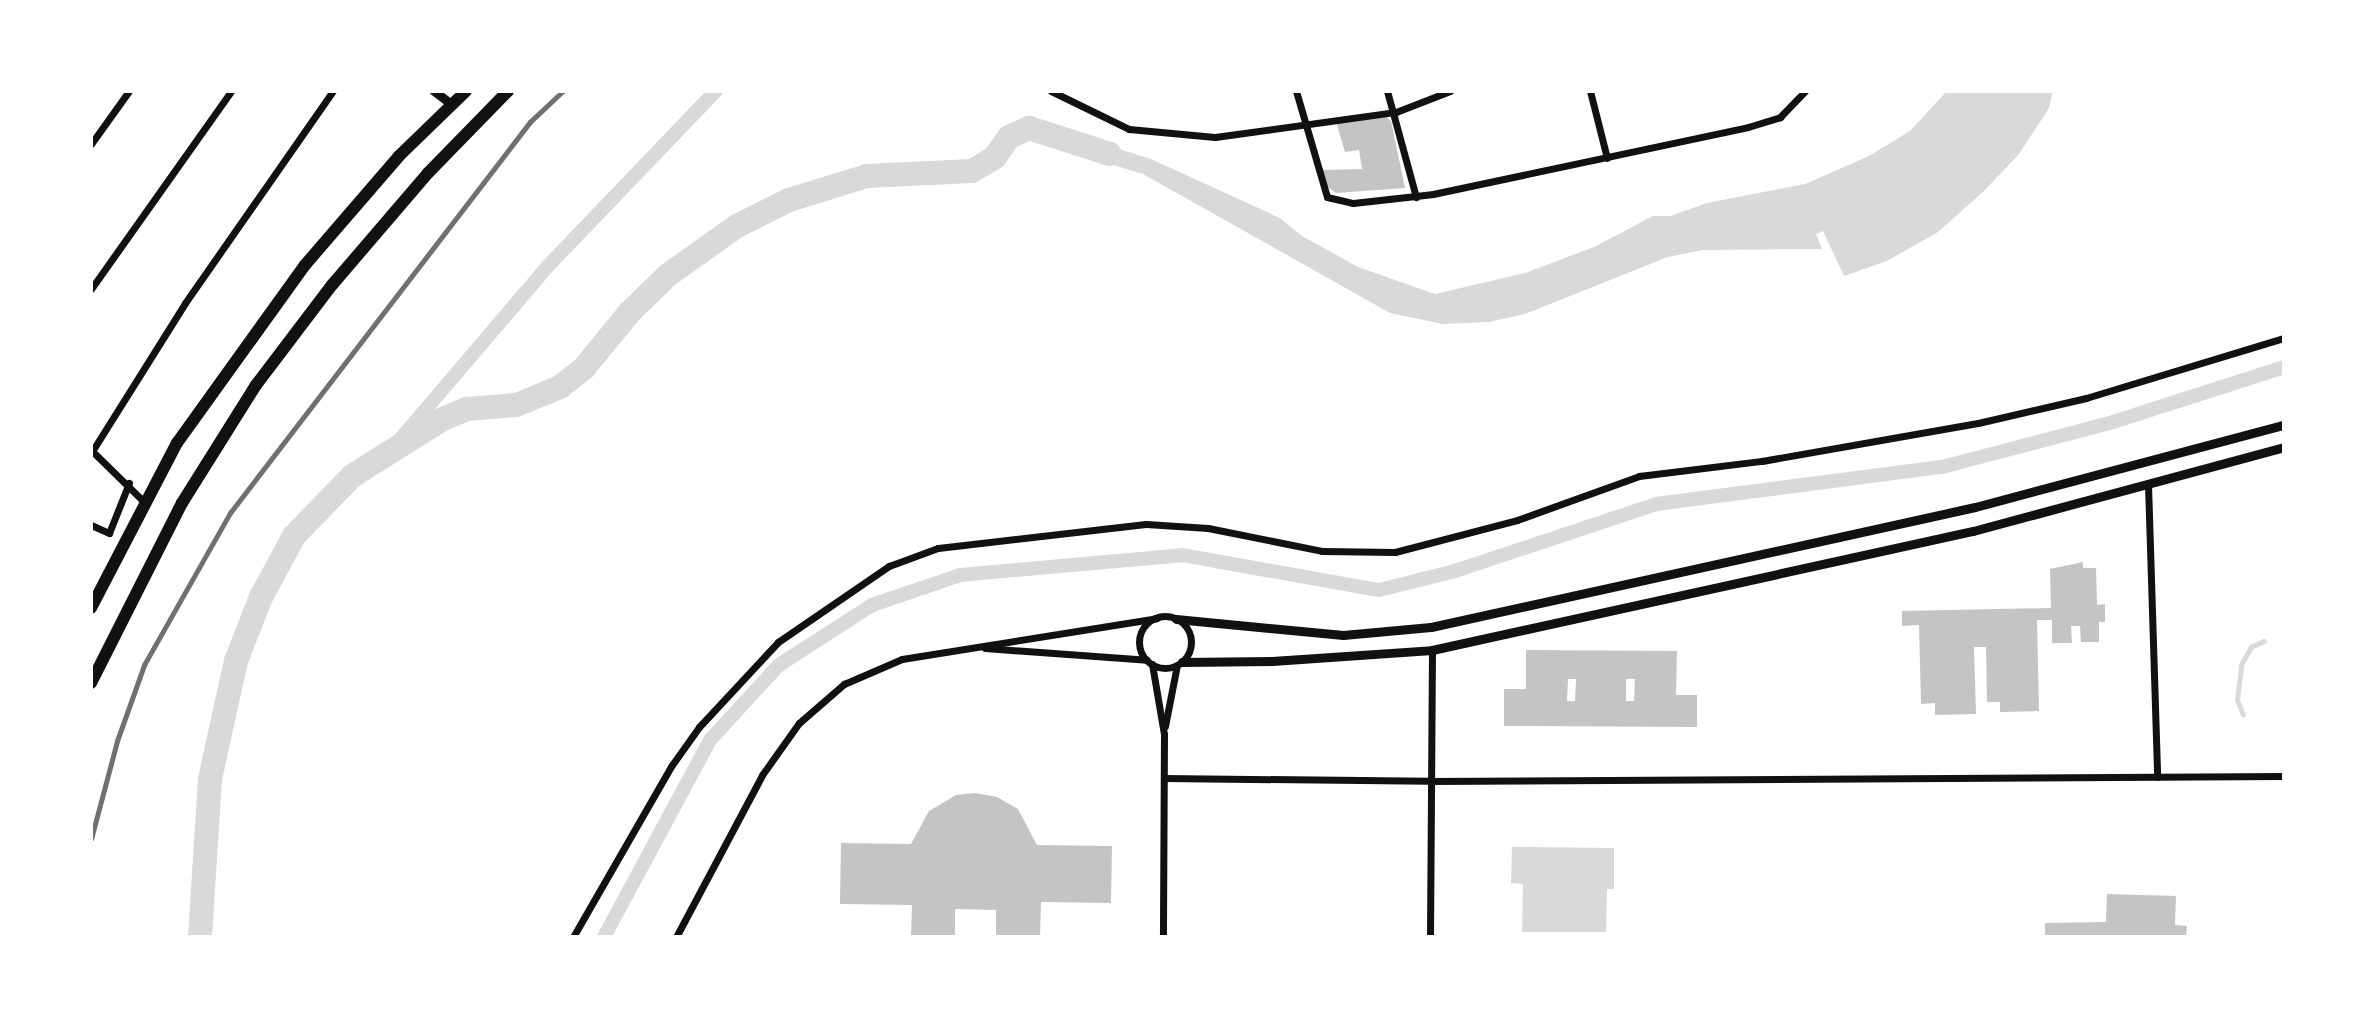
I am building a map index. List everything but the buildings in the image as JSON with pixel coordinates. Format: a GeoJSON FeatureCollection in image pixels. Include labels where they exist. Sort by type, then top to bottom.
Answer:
{"type":"FeatureCollection","features":[{"type":"Feature","properties":{"kind":"highway"},"geometry":{"type":"LineString","coordinates":[[91,608],[143,500],[177,443],[305,265],[451,104],[466,91]]}},
{"type":"Feature","properties":{"kind":"highway"},"geometry":{"type":"LineString","coordinates":[[91,683],[182,503],[256,385],[332,285],[428,173],[508,91]]}},
{"type":"Feature","properties":{"kind":"street"},"geometry":{"type":"LineString","coordinates":[[91,144],[129,91]]}},
{"type":"Feature","properties":{"kind":"street"},"geometry":{"type":"LineString","coordinates":[[91,289],[232,91]]}},
{"type":"Feature","properties":{"kind":"street"},"geometry":{"type":"LineString","coordinates":[[143,500],[129,483],[91,451],[185,303],[333,91]]}},
{"type":"Feature","properties":{"kind":"street"},"geometry":{"type":"LineString","coordinates":[[434,91],[451,104]]}},
{"type":"Feature","properties":{"kind":"street"},"geometry":{"type":"LineString","coordinates":[[442,91],[451,104]]}},
{"type":"Feature","properties":{"kind":"street"},"geometry":{"type":"LineString","coordinates":[[1051,91],[1129,129],[1167,136],[1215,137],[1308,122],[1396,112],[1450,91]]}},
{"type":"Feature","properties":{"kind":"street"},"geometry":{"type":"LineString","coordinates":[[1296,91],[1308,122],[1327,197],[1353,203],[1416,197],[1608,158],[1780,117],[1805,91]]}},
{"type":"Feature","properties":{"kind":"street"},"geometry":{"type":"LineString","coordinates":[[1387,91],[1396,112],[1416,197]]}},
{"type":"Feature","properties":{"kind":"street"},"geometry":{"type":"LineString","coordinates":[[1590,91],[1608,158]]}},
{"type":"Feature","properties":{"kind":"street"},"geometry":{"type":"LineString","coordinates":[[573,937],[672,765],[699,727],[778,642],[889,566],[938,548],[1146,524],[1208,528],[1322,551],[1395,552],[1517,520],[1639,476],[1762,461],[1978,424],[2086,398],[2284,338]]}},
{"type":"Feature","properties":{"kind":"street"},"geometry":{"type":"LineString","coordinates":[[676,937],[762,775],[799,723],[844,684],[902,659],[1157,618],[1343,635],[1431,627],[1975,507],[2284,425]]}},
{"type":"Feature","properties":{"kind":"street"},"geometry":{"type":"LineString","coordinates":[[974,646],[1179,664],[1272,661],[1432,650],[1973,531],[2284,447]]}},
{"type":"Feature","properties":{"kind":"street"},"geometry":{"type":"LineString","coordinates":[[91,525],[109,533],[129,483]]}},
{"type":"Feature","properties":{"kind":"street"},"geometry":{"type":"LineString","coordinates":[[2148,484],[2157,777]]}},
{"type":"Feature","properties":{"kind":"street"},"geometry":{"type":"LineString","coordinates":[[1157,618],[1140,636],[1149,662],[1164,734],[1163,937]]}},
{"type":"Feature","properties":{"kind":"street"},"geometry":{"type":"LineString","coordinates":[[1164,734],[1179,664],[1191,639],[1176,619]]}},
{"type":"Feature","properties":{"kind":"street"},"geometry":{"type":"LineString","coordinates":[[1430,937],[1432,650]]}},
{"type":"Feature","properties":{"kind":"street"},"geometry":{"type":"LineString","coordinates":[[1164,778],[1429,781],[2284,775]]}},
{"type":"Feature","properties":{"kind":"shaded area"},"geometry":{"type":"Polygon","coordinates":[[[1947,91],[2053,91],[2049,108],[2019,154],[1983,192],[1938,232],[1887,261],[1844,276],[1823,231],[1816,234],[1822,249],[1703,250],[1668,257],[1525,314],[1489,322],[1443,324],[1390,313],[1143,174],[1063,150],[1063,142],[1103,144],[1151,159],[1280,218],[1302,236],[1358,267],[1435,294],[1525,273],[1594,247],[1653,216],[1670,216],[1707,203],[1805,184],[1869,156],[1910,131],[1947,91]]]}},
{"type":"Feature","properties":{"kind":"shaded area"},"geometry":{"type":"Polygon","coordinates":[[[1512,847],[1614,848],[1614,889],[1607,889],[1606,932],[1522,932],[1523,884],[1511,883],[1512,847]]]}},
{"type":"Feature","properties":{"kind":"waterway"},"geometry":{"type":"LineString","coordinates":[[396,444],[547,267],[716,91]]}},
{"type":"Feature","properties":{"kind":"waterway"},"geometry":{"type":"LineString","coordinates":[[200,937],[210,779],[236,661],[261,597],[294,536],[352,476],[443,419],[467,409],[516,405],[560,387],[584,368],[629,313],[668,275],[737,226],[789,200],[867,176],[972,171],[995,157],[1009,137],[1029,128],[1110,154]]}},
{"type":"Feature","properties":{"kind":"waterway"},"geometry":{"type":"LineString","coordinates":[[604,937],[710,740],[779,665],[872,605],[960,575],[1182,555],[1379,590],[1455,571],[1656,504],[1942,467],[2113,422],[2284,367]]}},
{"type":"Feature","properties":{"kind":"waterway"},"geometry":{"type":"LineString","coordinates":[[2243,715],[2237,700],[2241,665],[2251,647],[2264,641]]}},
{"type":"Feature","properties":{"kind":"railway"},"geometry":{"type":"LineString","coordinates":[[91,839],[117,741],[144,665],[230,513],[530,122],[563,91]]}}]}
